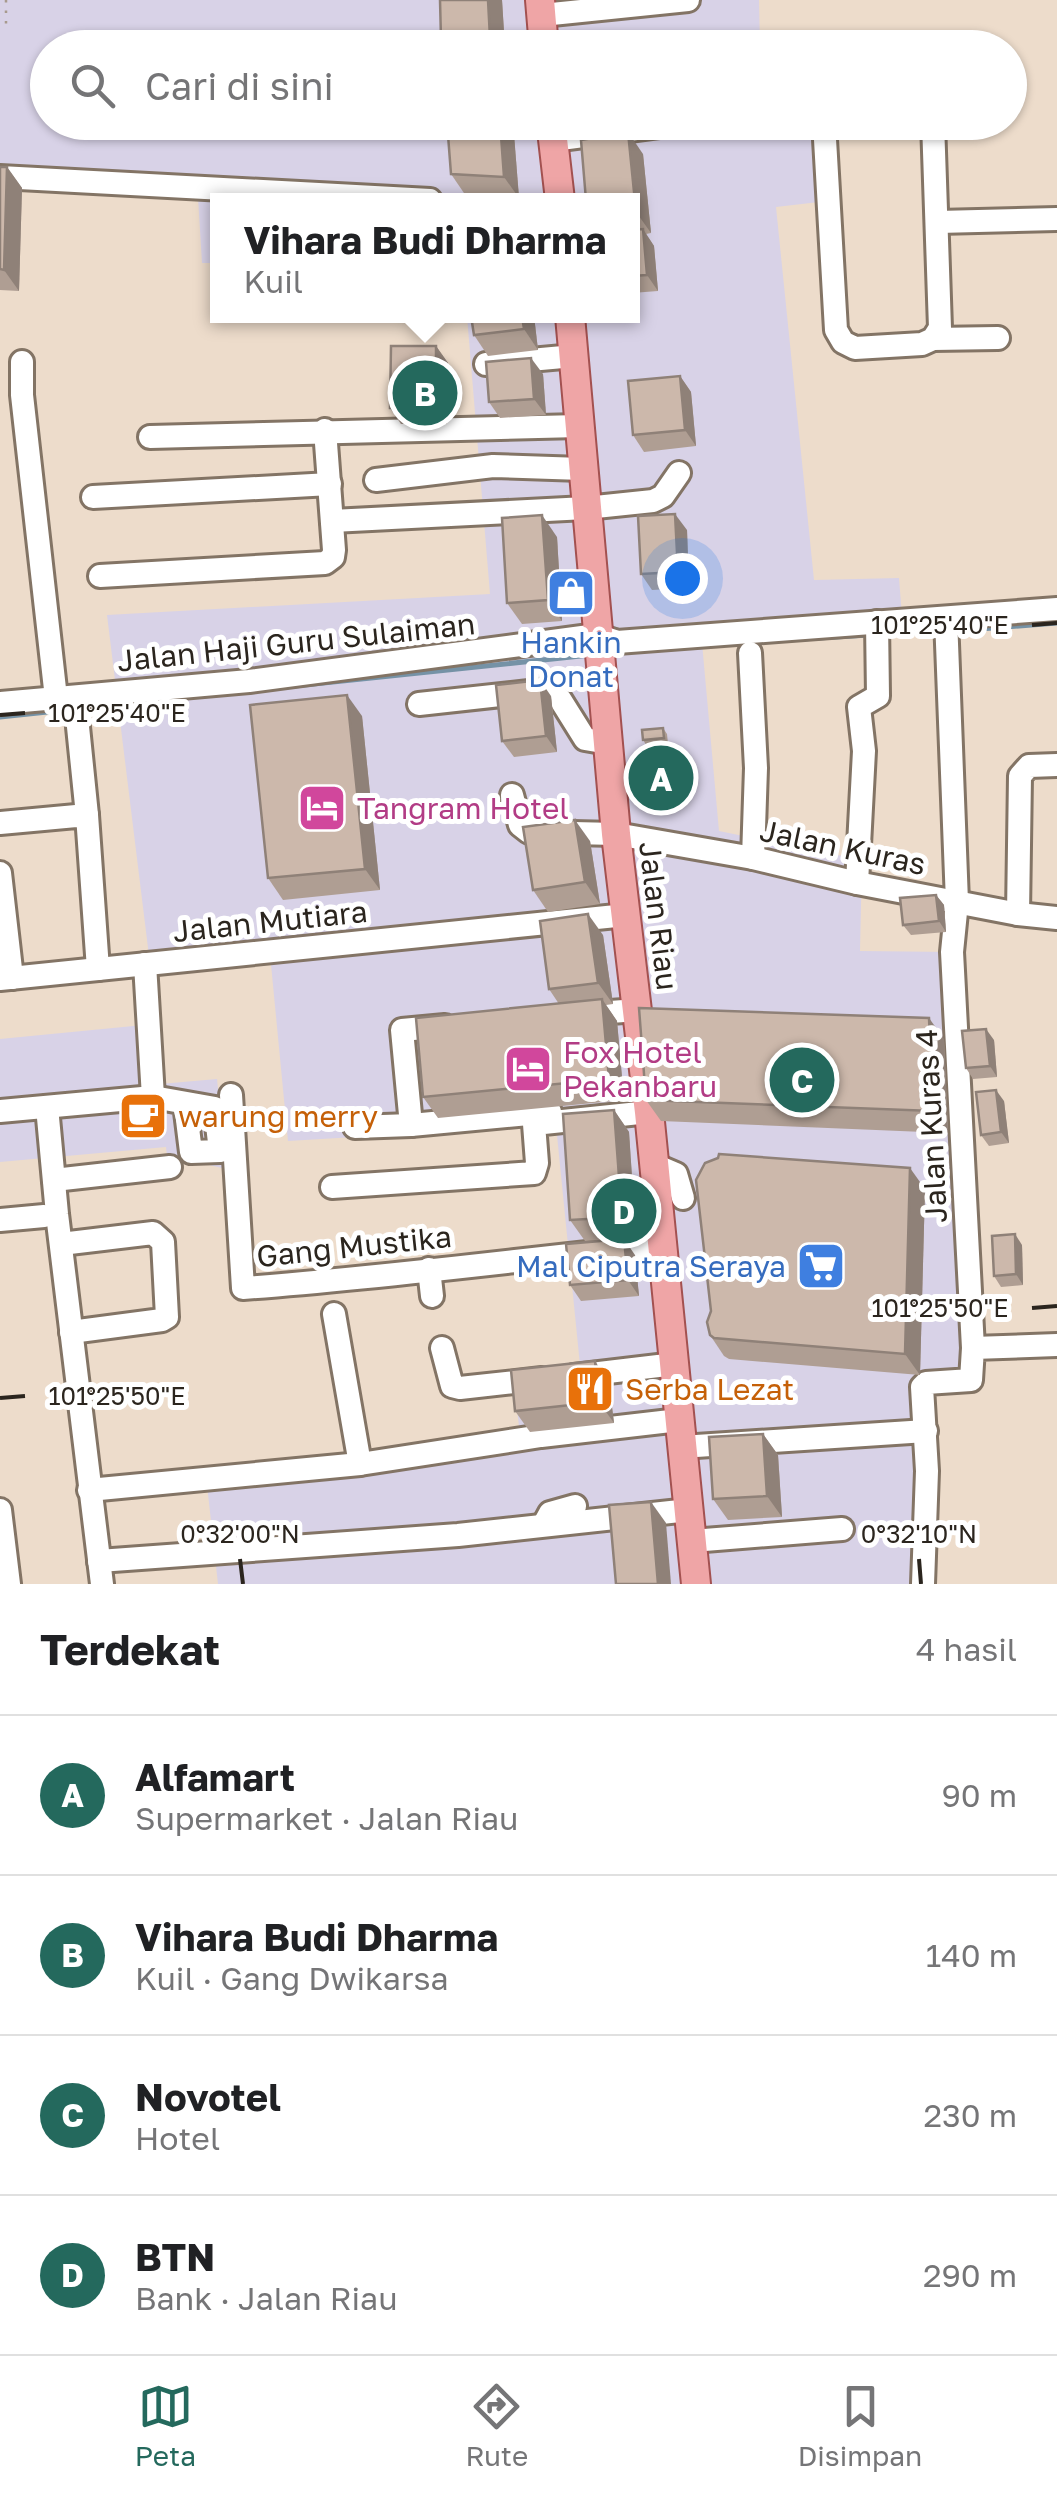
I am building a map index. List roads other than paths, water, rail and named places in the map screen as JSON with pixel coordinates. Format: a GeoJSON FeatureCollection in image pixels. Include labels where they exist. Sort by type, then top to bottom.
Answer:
{"type":"FeatureCollection","features":[{"type":"Feature","properties":{"kind":"main road"},"geometry":{"type":"LineString","coordinates":[[553,140],[559,193]]}},
{"type":"Feature","properties":{"kind":"main road","name":"Jalan Riau"},"geometry":{"type":"LineString","coordinates":[[571,323],[616,834],[638,1010],[696,1584]]}},
{"type":"Feature","properties":{"kind":"street"},"geometry":{"type":"LineString","coordinates":[[541,7],[688,0]]}},
{"type":"Feature","properties":{"kind":"street"},"geometry":{"type":"LineString","coordinates":[[825,140],[839,336],[855,348],[922,344],[933,339],[998,338]]}},
{"type":"Feature","properties":{"kind":"street"},"geometry":{"type":"LineString","coordinates":[[933,339],[941,321],[934,140]]}},
{"type":"Feature","properties":{"kind":"street"},"geometry":{"type":"LineString","coordinates":[[0,177],[298,193]]}},
{"type":"Feature","properties":{"kind":"street"},"geometry":{"type":"LineString","coordinates":[[938,222],[1057,219]]}},
{"type":"Feature","properties":{"kind":"street"},"geometry":{"type":"LineString","coordinates":[[486,364],[574,356]]}},
{"type":"Feature","properties":{"kind":"street"},"geometry":{"type":"LineString","coordinates":[[22,362],[22,395],[56,698]]}},
{"type":"Feature","properties":{"kind":"street"},"geometry":{"type":"LineString","coordinates":[[150,436],[579,426]]}},
{"type":"Feature","properties":{"kind":"street"},"geometry":{"type":"LineString","coordinates":[[100,576],[325,564],[333,557],[325,430]]}},
{"type":"Feature","properties":{"kind":"street"},"geometry":{"type":"LineString","coordinates":[[376,480],[493,466],[582,469]]}},
{"type":"Feature","properties":{"kind":"street"},"geometry":{"type":"LineString","coordinates":[[332,521],[586,508],[657,500],[680,473]]}},
{"type":"Feature","properties":{"kind":"street"},"geometry":{"type":"LineString","coordinates":[[93,497],[330,484]]}},
{"type":"Feature","properties":{"kind":"street","name":"Jalan Haji Guru Sulaiman"},"geometry":{"type":"LineString","coordinates":[[0,703],[617,642],[946,625],[1057,609]]}},
{"type":"Feature","properties":{"kind":"street","name":"Jalan Kuras 4"},"geometry":{"type":"LineString","coordinates":[[946,625],[957,902],[952,952],[973,1348]]}},
{"type":"Feature","properties":{"kind":"street"},"geometry":{"type":"LineString","coordinates":[[857,884],[864,750],[859,708],[878,696],[877,630]]}},
{"type":"Feature","properties":{"kind":"street"},"geometry":{"type":"LineString","coordinates":[[750,653],[756,780],[753,858]]}},
{"type":"Feature","properties":{"kind":"street"},"geometry":{"type":"LineString","coordinates":[[419,704],[547,690],[560,698],[581,736],[594,743],[608,743]]}},
{"type":"Feature","properties":{"kind":"street"},"geometry":{"type":"LineString","coordinates":[[77,717],[98,969]]}},
{"type":"Feature","properties":{"kind":"street"},"geometry":{"type":"LineString","coordinates":[[1018,914],[1020,776],[1029,766],[1057,765]]}},
{"type":"Feature","properties":{"kind":"street","name":"Jalan Kuras"},"geometry":{"type":"LineString","coordinates":[[512,795],[520,825],[529,832],[616,834],[753,858],[857,884],[1057,918]]}},
{"type":"Feature","properties":{"kind":"street"},"geometry":{"type":"LineString","coordinates":[[0,823],[87,814]]}},
{"type":"Feature","properties":{"kind":"street"},"geometry":{"type":"LineString","coordinates":[[0,873],[6,978],[145,964]]}},
{"type":"Feature","properties":{"kind":"street","name":"Jalan Mutiara"},"geometry":{"type":"LineString","coordinates":[[153,1097],[145,964],[626,915]]}},
{"type":"Feature","properties":{"kind":"street"},"geometry":{"type":"LineString","coordinates":[[552,1016],[591,1022],[638,1010]]}},
{"type":"Feature","properties":{"kind":"street"},"geometry":{"type":"LineString","coordinates":[[410,1125],[402,1030],[476,1023]]}},
{"type":"Feature","properties":{"kind":"street","name":"Gang Mustika"},"geometry":{"type":"LineString","coordinates":[[231,1096],[242,1286],[332,1282],[429,1268],[663,1245]]}},
{"type":"Feature","properties":{"kind":"street"},"geometry":{"type":"LineString","coordinates":[[0,1112],[153,1097],[185,1104]]}},
{"type":"Feature","properties":{"kind":"street"},"geometry":{"type":"LineString","coordinates":[[355,1127],[410,1125],[598,1098],[648,1108]]}},
{"type":"Feature","properties":{"kind":"street"},"geometry":{"type":"LineString","coordinates":[[47,1107],[70,1332],[101,1573],[688,1510]]}},
{"type":"Feature","properties":{"kind":"street"},"geometry":{"type":"LineString","coordinates":[[332,1187],[534,1173],[538,1162],[534,1124],[648,1108]]}},
{"type":"Feature","properties":{"kind":"street"},"geometry":{"type":"LineString","coordinates":[[654,1166],[676,1174],[683,1198]]}},
{"type":"Feature","properties":{"kind":"street"},"geometry":{"type":"LineString","coordinates":[[54,1180],[170,1167]]}},
{"type":"Feature","properties":{"kind":"street"},"geometry":{"type":"LineString","coordinates":[[0,1220],[44,1216]]}},
{"type":"Feature","properties":{"kind":"street"},"geometry":{"type":"LineString","coordinates":[[61,1244],[152,1233],[163,1242],[167,1317],[70,1332]]}},
{"type":"Feature","properties":{"kind":"street"},"geometry":{"type":"LineString","coordinates":[[429,1268],[432,1296]]}},
{"type":"Feature","properties":{"kind":"street"},"geometry":{"type":"LineString","coordinates":[[334,1314],[360,1464]]}},
{"type":"Feature","properties":{"kind":"street"},"geometry":{"type":"LineString","coordinates":[[922,1584],[927,1498],[922,1387],[926,1383],[971,1380],[973,1348],[1057,1344]]}},
{"type":"Feature","properties":{"kind":"street"},"geometry":{"type":"LineString","coordinates":[[442,1348],[449,1380],[452,1386],[460,1388],[674,1364]]}},
{"type":"Feature","properties":{"kind":"street"},"geometry":{"type":"LineString","coordinates":[[89,1490],[360,1464],[559,1434],[926,1431]]}},
{"type":"Feature","properties":{"kind":"street"},"geometry":{"type":"LineString","coordinates":[[542,1527],[550,1512],[574,1506]]}},
{"type":"Feature","properties":{"kind":"street"},"geometry":{"type":"LineString","coordinates":[[0,1510],[9,1584]]}},
{"type":"Feature","properties":{"kind":"street"},"geometry":{"type":"LineString","coordinates":[[692,1540],[842,1529]]}},
{"type":"Feature","properties":{"kind":"waterway"},"geometry":{"type":"LineString","coordinates":[[955,631],[1057,623]]}},
{"type":"Feature","properties":{"kind":"waterway"},"geometry":{"type":"LineString","coordinates":[[885,635],[939,631]]}},
{"type":"Feature","properties":{"kind":"waterway"},"geometry":{"type":"LineString","coordinates":[[801,639],[869,635]]}},
{"type":"Feature","properties":{"kind":"waterway"},"geometry":{"type":"LineString","coordinates":[[0,717],[590,655]]}},
{"type":"Feature","properties":{"kind":"place","name":"Vihara Budi Dharma"},"geometry":{"type":"Point","coordinates":[425,393]}},
{"type":"Feature","properties":{"kind":"place","name":"Hankin Donat"},"geometry":{"type":"Point","coordinates":[571,593]}},
{"type":"Feature","properties":{"kind":"place","name":"Alfamart"},"geometry":{"type":"Point","coordinates":[661,778]}},
{"type":"Feature","properties":{"kind":"place","name":"Tangram Hotel"},"geometry":{"type":"Point","coordinates":[322,808]}},
{"type":"Feature","properties":{"kind":"place","name":"Fox Hotel Pekanbaru"},"geometry":{"type":"Point","coordinates":[528,1069]}},
{"type":"Feature","properties":{"kind":"place","name":"Novotel"},"geometry":{"type":"Point","coordinates":[802,1080]}},
{"type":"Feature","properties":{"kind":"place","name":"warung merry"},"geometry":{"type":"Point","coordinates":[143,1116]}},
{"type":"Feature","properties":{"kind":"place","name":"BTN"},"geometry":{"type":"Point","coordinates":[624,1211]}},
{"type":"Feature","properties":{"kind":"place","name":"Mal Ciputra Seraya"},"geometry":{"type":"Point","coordinates":[821,1266]}},
{"type":"Feature","properties":{"kind":"place","name":"Serba Lezat"},"geometry":{"type":"Point","coordinates":[590,1389]}}]}
